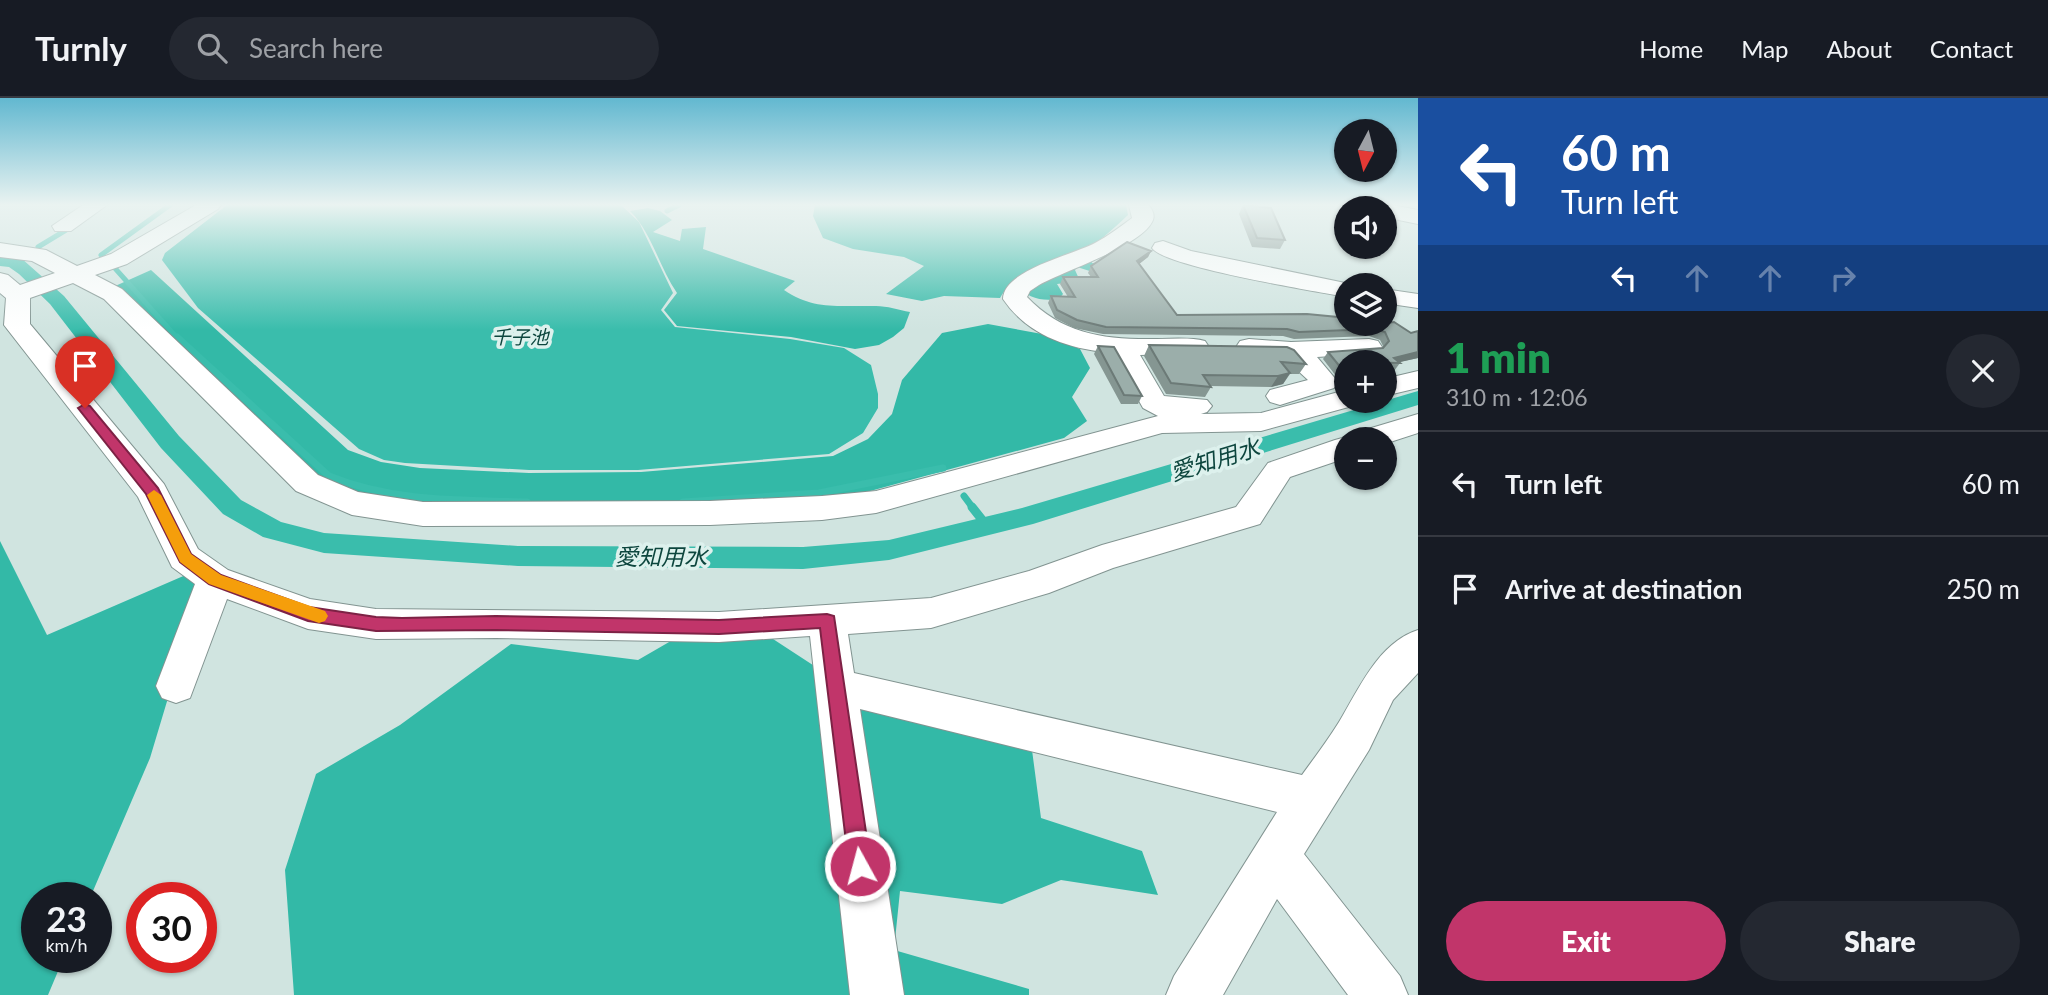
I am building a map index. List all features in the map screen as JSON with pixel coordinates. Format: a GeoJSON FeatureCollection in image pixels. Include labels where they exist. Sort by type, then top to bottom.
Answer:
{"type":"FeatureCollection","features":[{"type":"Feature","properties":{"kind":"street"},"geometry":{"type":"LineString","coordinates":[[144,247],[65,278],[15,288],[17,325],[152,492],[185,558],[215,580],[308,614],[376,624],[719,627],[931,613],[1026,586],[1102,558],[1248,516],[1279,470],[1334,451]]}},
{"type":"Feature","properties":{"kind":"street"},"geometry":{"type":"LineString","coordinates":[[1103,247],[1026,282],[1015,293],[1020,304],[1039,322],[1064,336],[1122,347],[1283,347],[1299,352],[1324,382],[1271,398],[1163,408],[1153,402],[1122,347]]}},
{"type":"Feature","properties":{"kind":"street"},"geometry":{"type":"LineString","coordinates":[[1163,248],[1185,257],[1334,288]]}},
{"type":"Feature","properties":{"kind":"street"},"geometry":{"type":"LineString","coordinates":[[0,250],[38,255],[65,278],[113,294],[307,483],[352,503],[424,514],[696,513],[822,508],[876,502],[1161,424],[1261,422],[1334,402]]}},
{"type":"Feature","properties":{"kind":"street"},"geometry":{"type":"LineString","coordinates":[[1397,298],[1418,301]]}},
{"type":"Feature","properties":{"kind":"street"},"geometry":{"type":"LineString","coordinates":[[1291,350],[1369,346]]}},
{"type":"Feature","properties":{"kind":"street"},"geometry":{"type":"LineString","coordinates":[[1397,385],[1418,379]]}},
{"type":"Feature","properties":{"kind":"street"},"geometry":{"type":"LineString","coordinates":[[1397,430],[1418,424]]}},
{"type":"Feature","properties":{"kind":"street"},"geometry":{"type":"LineString","coordinates":[[176,686],[215,580]]}},
{"type":"Feature","properties":{"kind":"street"},"geometry":{"type":"LineString","coordinates":[[827,621],[877,995]]}},
{"type":"Feature","properties":{"kind":"street"},"geometry":{"type":"LineString","coordinates":[[1193,995],[1275,856],[1354,736],[1379,688],[1418,646]]}},
{"type":"Feature","properties":{"kind":"street"},"geometry":{"type":"LineString","coordinates":[[836,686],[1312,799]]}},
{"type":"Feature","properties":{"kind":"street"},"geometry":{"type":"LineString","coordinates":[[1275,856],[1381,995]]}},
{"type":"Feature","properties":{"kind":"shaded area"},"geometry":{"type":"Polygon","coordinates":[[[653,247],[703,247],[703,249],[795,281],[784,290],[806,301],[840,306],[880,306],[910,312],[904,328],[893,337],[879,345],[855,349],[791,337],[677,326],[664,310],[677,293],[653,247]]]}},
{"type":"Feature","properties":{"kind":"shaded area"},"geometry":{"type":"Polygon","coordinates":[[[847,247],[1090,247],[1059,263],[1022,275],[1000,298],[944,296],[922,301],[886,294],[924,266],[904,257],[847,247]]]}},
{"type":"Feature","properties":{"kind":"shaded area"},"geometry":{"type":"Polygon","coordinates":[[[1091,259],[1092,263],[1103,265],[1096,273],[1077,267],[1075,270],[1080,281],[1057,284],[1063,294],[1058,300],[1035,298],[1023,291],[1091,259]]]}},
{"type":"Feature","properties":{"kind":"shaded area"},"geometry":{"type":"Polygon","coordinates":[[[151,270],[348,450],[381,462],[420,468],[529,473],[641,472],[833,456],[868,439],[892,414],[902,380],[942,333],[988,324],[1042,334],[1080,349],[1090,368],[1072,397],[1087,421],[1064,438],[852,496],[688,508],[396,504],[346,492],[295,464],[113,287],[151,270]]]}},
{"type":"Feature","properties":{"kind":"shaded area"},"geometry":{"type":"Polygon","coordinates":[[[0,541],[47,635],[188,574],[201,588],[150,758],[97,882],[21,882],[21,973],[57,973],[48,995],[0,995],[0,541]]]}},
{"type":"Feature","properties":{"kind":"shaded area"},"geometry":{"type":"Polygon","coordinates":[[[683,634],[773,639],[822,671],[1032,750],[1041,818],[1142,851],[1158,895],[1061,880],[1002,904],[900,891],[894,950],[1029,989],[1029,995],[294,995],[285,870],[316,774],[400,725],[511,644],[638,660],[683,634]]]}},
{"type":"Feature","properties":{"kind":"water","name":"千子池"},"geometry":{"type":"Polygon","coordinates":[[[173,247],[651,247],[673,293],[661,310],[675,327],[790,339],[844,348],[871,365],[878,394],[878,408],[863,433],[829,454],[638,470],[529,470],[384,460],[359,449],[198,308],[162,260],[165,253],[173,247]]]}},
{"type":"Feature","properties":{"kind":"building"},"geometry":{"type":"Polygon","coordinates":[[[1120,247],[1140,247],[1151,251],[1137,261],[1177,315],[1307,314],[1334,317],[1334,331],[1106,327],[1077,320],[1057,310],[1051,296],[1075,297],[1063,277],[1098,277],[1091,266],[1120,247]]]}},
{"type":"Feature","properties":{"kind":"building"},"geometry":{"type":"Polygon","coordinates":[[[1397,324],[1411,333],[1418,331],[1418,352],[1397,357],[1397,350],[1356,350],[1383,348],[1389,341],[1387,336],[1397,336],[1397,324]]]}},
{"type":"Feature","properties":{"kind":"building"},"geometry":{"type":"Polygon","coordinates":[[[1149,345],[1287,347],[1294,350],[1306,364],[1281,362],[1290,373],[1278,376],[1203,375],[1211,387],[1171,383],[1149,345]]]}},
{"type":"Feature","properties":{"kind":"building"},"geometry":{"type":"Polygon","coordinates":[[[1098,346],[1114,347],[1142,396],[1124,395],[1098,346]]]}},
{"type":"Feature","properties":{"kind":"waterway"},"geometry":{"type":"LineString","coordinates":[[104,258],[101,255],[112,247]]}},
{"type":"Feature","properties":{"kind":"waterway","name":"愛知用水"},"geometry":{"type":"LineString","coordinates":[[0,260],[14,262],[26,270],[57,300],[170,442],[232,507],[273,530],[324,543],[518,556],[803,558],[889,550],[1023,517],[1418,398]]}},
{"type":"Feature","properties":{"kind":"waterway"},"geometry":{"type":"LineString","coordinates":[[113,266],[178,339]]}},
{"type":"Feature","properties":{"kind":"waterway"},"geometry":{"type":"LineString","coordinates":[[177,337],[329,476],[377,491],[402,495],[451,500],[527,502]]}},
{"type":"Feature","properties":{"kind":"waterway"},"geometry":{"type":"LineString","coordinates":[[683,502],[819,493],[943,468]]}},
{"type":"Feature","properties":{"kind":"waterway"},"geometry":{"type":"LineString","coordinates":[[964,496],[973,508]]}},
{"type":"Feature","properties":{"kind":"waterway"},"geometry":{"type":"LineString","coordinates":[[972,507],[987,526]]}},
{"type":"Feature","properties":{"kind":"slow traffic"},"geometry":{"type":"LineString","coordinates":[[154,495],[185,558],[215,580],[319,616]]}},
{"type":"Feature","properties":{"kind":"route"},"geometry":{"type":"LineString","coordinates":[[85,408],[152,492],[185,558],[215,580],[308,614],[402,625],[496,623],[719,627],[827,621],[860,866]]}}]}
